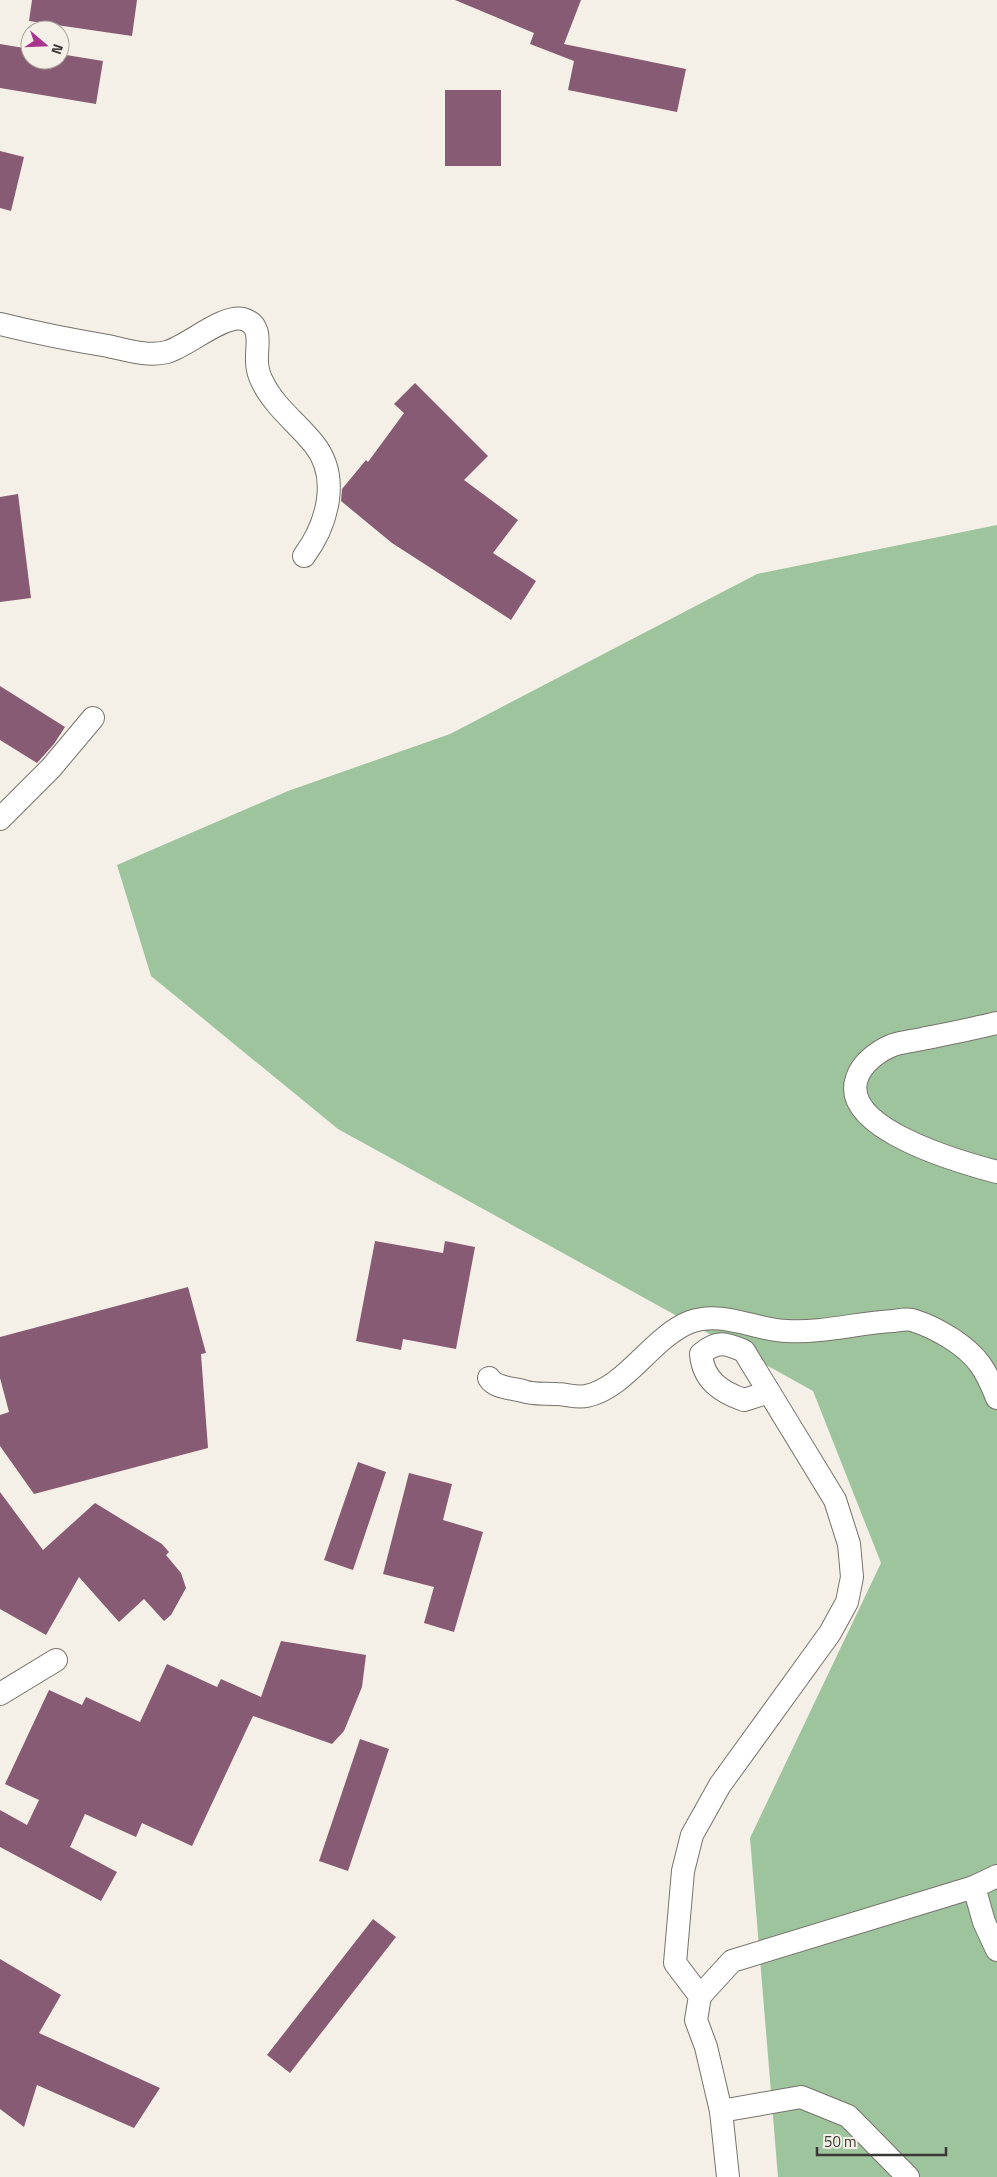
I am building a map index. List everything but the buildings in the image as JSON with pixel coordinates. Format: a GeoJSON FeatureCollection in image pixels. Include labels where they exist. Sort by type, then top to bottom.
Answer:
{"type":"FeatureCollection","features":[{"type":"Feature","properties":{"kind":"street"},"geometry":{"type":"LineString","coordinates":[[0,324],[44,335],[157,354],[178,348],[229,320],[241,319],[251,324],[258,334],[257,364],[263,384],[315,445],[326,471],[328,498],[326,511],[317,536],[304,556]]}},
{"type":"Feature","properties":{"kind":"street"},"geometry":{"type":"LineString","coordinates":[[0,819],[51,768],[93,718]]}},
{"type":"Feature","properties":{"kind":"street"},"geometry":{"type":"LineString","coordinates":[[997,1023],[893,1045],[875,1055],[861,1067],[856,1080],[855,1094],[864,1109],[879,1125],[946,1158],[997,1172]]}},
{"type":"Feature","properties":{"kind":"street"},"geometry":{"type":"LineString","coordinates":[[489,1378],[492,1383],[531,1394],[586,1397],[617,1380],[666,1337],[690,1322],[717,1318],[784,1331],[805,1332],[877,1322],[914,1320],[941,1332],[970,1350],[987,1371],[997,1398]]}},
{"type":"Feature","properties":{"kind":"street"},"geometry":{"type":"LineString","coordinates":[[700,1996],[675,1963],[684,1871],[692,1835],[720,1785],[830,1633],[846,1602],[852,1576],[849,1544],[835,1500],[769,1392]]}},
{"type":"Feature","properties":{"kind":"street"},"geometry":{"type":"LineString","coordinates":[[0,1694],[56,1660]]}},
{"type":"Feature","properties":{"kind":"street"},"geometry":{"type":"LineString","coordinates":[[728,2177],[720,2111],[706,2046],[696,2020],[700,1996],[732,1961],[974,1886],[997,1876]]}},
{"type":"Feature","properties":{"kind":"street"},"geometry":{"type":"LineString","coordinates":[[974,1886],[984,1922],[997,1950]]}},
{"type":"Feature","properties":{"kind":"street"},"geometry":{"type":"LineString","coordinates":[[720,2111],[801,2097],[848,2116],[908,2177]]}},
{"type":"Feature","properties":{"kind":"green space"},"geometry":{"type":"Polygon","coordinates":[[[997,525],[997,2177],[778,2177],[750,1838],[881,1563],[813,1391],[338,1129],[151,976],[117,865],[288,791],[450,734],[757,574],[997,525]]]}}]}
